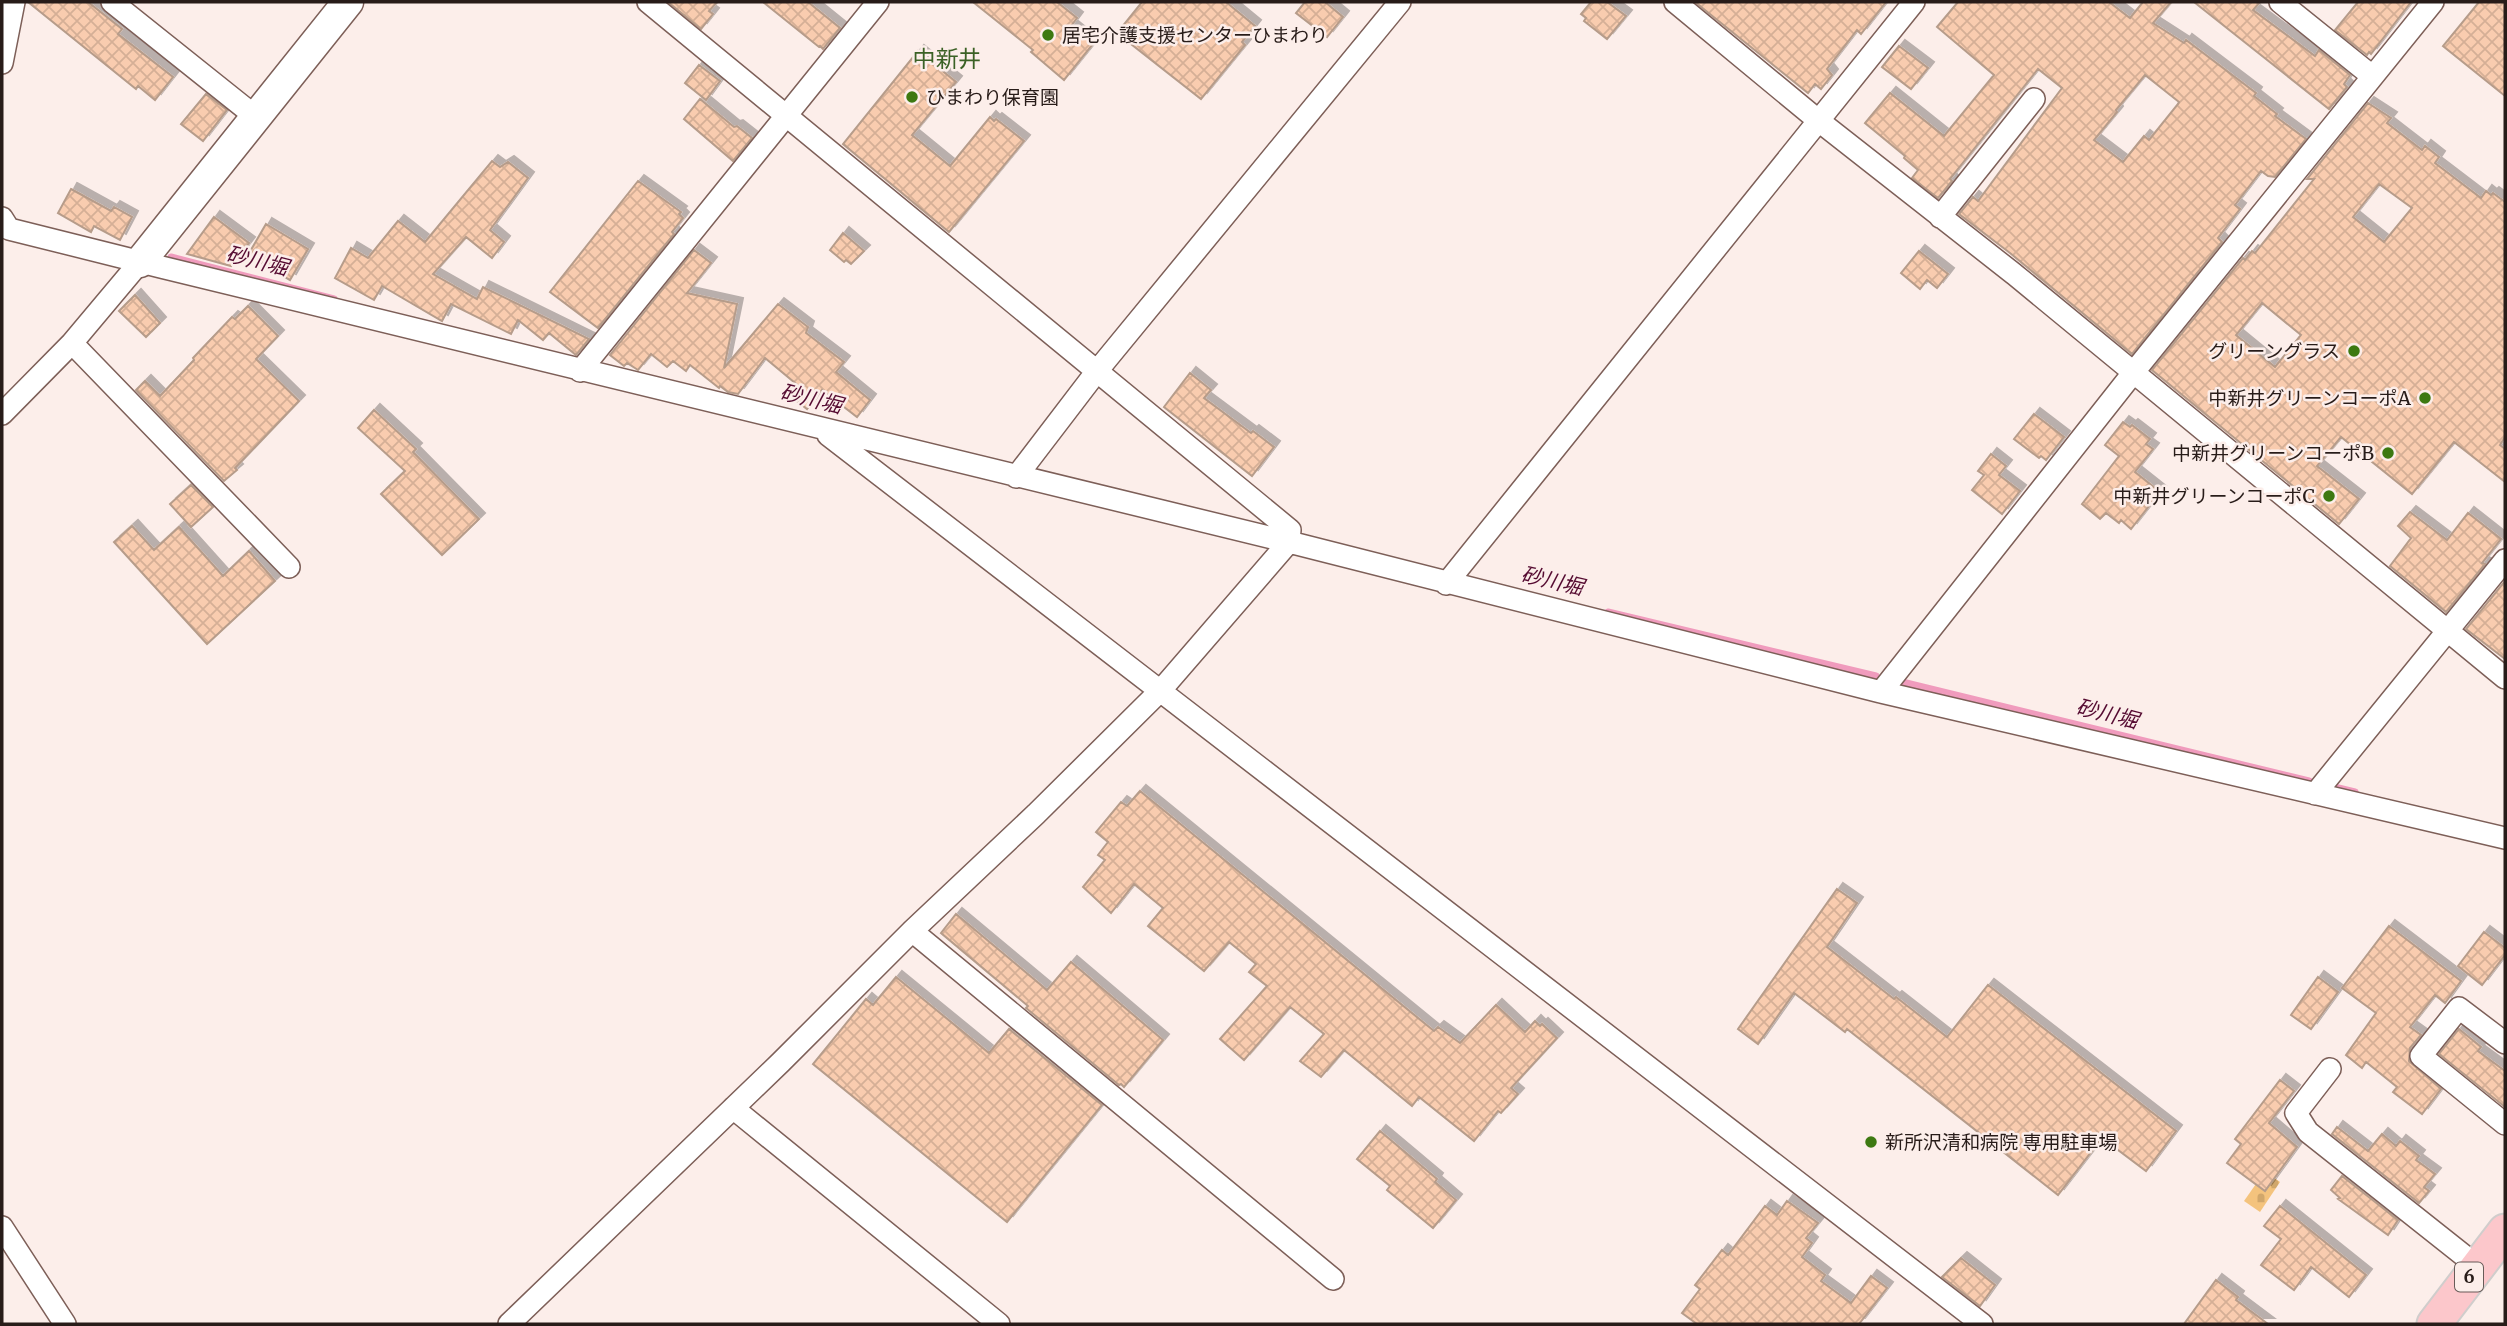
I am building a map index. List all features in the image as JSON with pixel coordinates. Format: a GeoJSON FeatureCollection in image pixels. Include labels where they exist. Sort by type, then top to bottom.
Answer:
{"type":"FeatureCollection","features":[{"type":"Feature","properties":{"kind":"main road","name":"6"},"geometry":{"type":"LineString","coordinates":[[2434,1324],[2495,1250]]}},
{"type":"Feature","properties":{"kind":"street"},"geometry":{"type":"LineString","coordinates":[[2,64],[14,2]]}},
{"type":"Feature","properties":{"kind":"street"},"geometry":{"type":"LineString","coordinates":[[112,2],[256,117]]}},
{"type":"Feature","properties":{"kind":"street"},"geometry":{"type":"LineString","coordinates":[[2,414],[72,343],[348,2]]}},
{"type":"Feature","properties":{"kind":"street"},"geometry":{"type":"LineString","coordinates":[[509,1324],[1161,690],[1289,542],[1290,530],[648,2]]}},
{"type":"Feature","properties":{"kind":"street"},"geometry":{"type":"LineString","coordinates":[[580,371],[878,2]]}},
{"type":"Feature","properties":{"kind":"street"},"geometry":{"type":"LineString","coordinates":[[1016,477],[1097,370],[1400,2]]}},
{"type":"Feature","properties":{"kind":"street"},"geometry":{"type":"LineString","coordinates":[[1675,2],[1819,121],[2014,274],[2505,678]]}},
{"type":"Feature","properties":{"kind":"street"},"geometry":{"type":"LineString","coordinates":[[1446,584],[1914,2]]}},
{"type":"Feature","properties":{"kind":"street"},"geometry":{"type":"LineString","coordinates":[[2280,2],[2372,76]]}},
{"type":"Feature","properties":{"kind":"street"},"geometry":{"type":"LineString","coordinates":[[1881,692],[2133,373],[2433,2]]}},
{"type":"Feature","properties":{"kind":"street"},"geometry":{"type":"LineString","coordinates":[[1940,217],[2034,99]]}},
{"type":"Feature","properties":{"kind":"street"},"geometry":{"type":"LineString","coordinates":[[2,218],[9,229],[580,371],[1289,542],[1446,584],[1881,692],[2505,838]]}},
{"type":"Feature","properties":{"kind":"street"},"geometry":{"type":"LineString","coordinates":[[72,343],[289,566]]}},
{"type":"Feature","properties":{"kind":"street"},"geometry":{"type":"LineString","coordinates":[[820,429],[1982,1324]]}},
{"type":"Feature","properties":{"kind":"street"},"geometry":{"type":"LineString","coordinates":[[2315,794],[2505,560]]}},
{"type":"Feature","properties":{"kind":"street"},"geometry":{"type":"LineString","coordinates":[[912,931],[1334,1279]]}},
{"type":"Feature","properties":{"kind":"street"},"geometry":{"type":"LineString","coordinates":[[2505,1043],[2459,1008],[2421,1056],[2505,1124]]}},
{"type":"Feature","properties":{"kind":"street"},"geometry":{"type":"LineString","coordinates":[[2330,1069],[2296,1113],[2308,1132],[2495,1250]]}},
{"type":"Feature","properties":{"kind":"street"},"geometry":{"type":"LineString","coordinates":[[733,1108],[999,1324]]}},
{"type":"Feature","properties":{"kind":"street"},"geometry":{"type":"LineString","coordinates":[[2,1227],[65,1324]]}},
{"type":"Feature","properties":{"kind":"green space"},"geometry":{"type":"Polygon","coordinates":[[[2265,1171],[2280,1182],[2260,1212],[2244,1201],[2265,1171]]]}},
{"type":"Feature","properties":{"kind":"building"},"geometry":{"type":"Polygon","coordinates":[[[28,2],[88,2],[122,29],[118,34],[173,77],[155,100],[138,86],[136,89],[28,2]]]}},
{"type":"Feature","properties":{"kind":"building"},"geometry":{"type":"Polygon","coordinates":[[[668,2],[717,2],[709,11],[713,14],[701,29],[668,2]]]}},
{"type":"Feature","properties":{"kind":"building"},"geometry":{"type":"Polygon","coordinates":[[[763,2],[808,2],[840,28],[823,49],[763,2]]]}},
{"type":"Feature","properties":{"kind":"building","name":"居宅介護支援センターひまわり"},"geometry":{"type":"Polygon","coordinates":[[[973,2],[1057,2],[1077,18],[1071,26],[1093,44],[1064,80],[1031,52],[1033,50],[973,2]]]}},
{"type":"Feature","properties":{"kind":"building"},"geometry":{"type":"Polygon","coordinates":[[[1142,2],[1226,2],[1255,26],[1242,42],[1245,45],[1201,99],[1117,33],[1142,2]]]}},
{"type":"Feature","properties":{"kind":"building"},"geometry":{"type":"Polygon","coordinates":[[[1305,2],[1325,2],[1343,17],[1327,37],[1296,13],[1305,2]]]}},
{"type":"Feature","properties":{"kind":"building"},"geometry":{"type":"Polygon","coordinates":[[[1591,2],[1607,2],[1626,16],[1607,39],[1584,21],[1586,18],[1581,14],[1591,2]]]}},
{"type":"Feature","properties":{"kind":"building"},"geometry":{"type":"Polygon","coordinates":[[[1695,2],[1886,2],[1861,34],[1857,30],[1827,69],[1832,75],[1821,89],[1815,84],[1808,93],[1695,2]]]}},
{"type":"Feature","properties":{"kind":"building"},"geometry":{"type":"Polygon","coordinates":[[[1958,2],[2109,2],[2130,18],[2143,2],[2171,2],[2153,23],[2184,43],[2186,40],[2256,93],[2254,96],[2277,114],[2275,116],[2306,139],[2275,177],[2261,171],[2235,205],[2240,209],[2218,238],[2222,242],[2132,354],[1959,214],[1973,197],[1978,201],[2062,88],[2038,69],[1950,179],[1952,181],[1938,198],[1912,178],[1918,170],[1905,156],[1865,123],[1890,93],[1944,136],[1994,75],[1937,27],[1958,2]],[[2145,75],[2094,140],[2123,162],[2144,136],[2149,140],[2179,102],[2145,75]]]}},
{"type":"Feature","properties":{"kind":"building"},"geometry":{"type":"Polygon","coordinates":[[[2194,2],[2260,2],[2253,10],[2315,56],[2319,50],[2350,75],[2344,84],[2347,87],[2329,109],[2194,2]]]}},
{"type":"Feature","properties":{"kind":"building"},"geometry":{"type":"Polygon","coordinates":[[[2358,2],[2411,2],[2371,54],[2369,52],[2367,55],[2335,30],[2358,2]]]}},
{"type":"Feature","properties":{"kind":"building"},"geometry":{"type":"Polygon","coordinates":[[[2479,2],[2505,2],[2505,96],[2443,46],[2479,2]]]}},
{"type":"Feature","properties":{"kind":"building"},"geometry":{"type":"Polygon","coordinates":[[[1899,46],[1928,68],[1911,89],[1882,67],[1899,46]]]}},
{"type":"Feature","properties":{"kind":"building"},"geometry":{"type":"Polygon","coordinates":[[[918,51],[956,82],[912,135],[950,166],[990,117],[1024,141],[949,232],[843,144],[918,51]]]}},
{"type":"Feature","properties":{"kind":"building"},"geometry":{"type":"Polygon","coordinates":[[[699,65],[720,81],[706,100],[685,83],[699,65]]]}},
{"type":"Feature","properties":{"kind":"building"},"geometry":{"type":"Polygon","coordinates":[[[206,94],[227,110],[203,141],[181,124],[206,94]]]}},
{"type":"Feature","properties":{"kind":"building"},"geometry":{"type":"Polygon","coordinates":[[[700,99],[752,138],[733,161],[684,119],[700,99]]]}},
{"type":"Feature","properties":{"kind":"building"},"geometry":{"type":"Polygon","coordinates":[[[2368,103],[2391,118],[2387,123],[2422,150],[2425,146],[2439,157],[2435,163],[2481,198],[2486,191],[2505,202],[2505,437],[2500,445],[2505,449],[2505,482],[2454,442],[2412,494],[2341,437],[2317,466],[2359,499],[2339,524],[2152,370],[2243,258],[2245,260],[2252,251],[2255,253],[2314,179],[2307,179],[2368,103]],[[2379,184],[2353,217],[2384,242],[2412,208],[2379,184]],[[2262,303],[2236,335],[2275,367],[2301,335],[2262,303]]]}},
{"type":"Feature","properties":{"kind":"building"},"geometry":{"type":"Polygon","coordinates":[[[492,161],[500,167],[508,162],[528,178],[490,230],[504,242],[492,258],[466,237],[433,274],[477,299],[483,287],[589,339],[576,355],[549,333],[543,340],[518,320],[511,334],[451,304],[442,321],[382,286],[374,300],[335,278],[351,248],[368,258],[398,221],[425,242],[492,161]]]}},
{"type":"Feature","properties":{"kind":"building"},"geometry":{"type":"Polygon","coordinates":[[[638,181],[681,212],[679,214],[683,218],[672,232],[674,234],[598,328],[550,292],[638,181]]]}},
{"type":"Feature","properties":{"kind":"building"},"geometry":{"type":"Polygon","coordinates":[[[71,189],[111,211],[114,207],[132,217],[120,240],[94,226],[91,232],[58,213],[71,189]]]}},
{"type":"Feature","properties":{"kind":"building"},"geometry":{"type":"Polygon","coordinates":[[[214,217],[249,243],[231,266],[187,254],[214,217]]]}},
{"type":"Feature","properties":{"kind":"building"},"geometry":{"type":"Polygon","coordinates":[[[266,224],[308,249],[290,280],[248,255],[266,224]]]}},
{"type":"Feature","properties":{"kind":"building"},"geometry":{"type":"Polygon","coordinates":[[[843,233],[864,251],[851,264],[846,260],[844,262],[830,250],[843,233]]]}},
{"type":"Feature","properties":{"kind":"building"},"geometry":{"type":"Polygon","coordinates":[[[694,250],[711,263],[687,293],[737,304],[724,368],[778,304],[808,327],[806,333],[844,362],[836,372],[870,400],[857,417],[822,390],[807,409],[793,398],[801,388],[765,358],[738,394],[728,392],[720,386],[719,388],[690,365],[686,371],[673,361],[667,367],[651,354],[638,370],[627,363],[624,366],[610,355],[694,250]]]}},
{"type":"Feature","properties":{"kind":"building"},"geometry":{"type":"Polygon","coordinates":[[[1919,251],[1948,274],[1937,288],[1927,280],[1920,289],[1901,273],[1919,251]]]}},
{"type":"Feature","properties":{"kind":"building"},"geometry":{"type":"Polygon","coordinates":[[[135,295],[160,323],[146,337],[119,311],[135,295]]]}},
{"type":"Feature","properties":{"kind":"building"},"geometry":{"type":"Polygon","coordinates":[[[248,306],[278,336],[256,359],[299,401],[224,481],[136,390],[145,381],[160,396],[232,317],[235,319],[248,306]]]}},
{"type":"Feature","properties":{"kind":"building"},"geometry":{"type":"Polygon","coordinates":[[[1190,373],[1211,390],[1204,398],[1274,447],[1252,476],[1164,407],[1190,373]]]}},
{"type":"Feature","properties":{"kind":"building"},"geometry":{"type":"Polygon","coordinates":[[[374,410],[416,449],[413,452],[479,519],[442,555],[381,494],[405,471],[358,428],[374,410]]]}},
{"type":"Feature","properties":{"kind":"building"},"geometry":{"type":"Polygon","coordinates":[[[2034,414],[2064,437],[2046,460],[2041,456],[2039,458],[2014,439],[2034,414]]]}},
{"type":"Feature","properties":{"kind":"building"},"geometry":{"type":"Polygon","coordinates":[[[2123,422],[2130,427],[2132,425],[2150,439],[2146,444],[2153,449],[2135,472],[2160,492],[2131,529],[2121,520],[2119,523],[2106,513],[2100,519],[2082,504],[2119,456],[2105,445],[2123,422]]]}},
{"type":"Feature","properties":{"kind":"building"},"geometry":{"type":"Polygon","coordinates":[[[1991,454],[2006,466],[1999,475],[2020,491],[2002,514],[1972,490],[1984,475],[1978,471],[1991,454]]]}},
{"type":"Feature","properties":{"kind":"building"},"geometry":{"type":"Polygon","coordinates":[[[191,485],[213,507],[191,527],[170,504],[191,485]]]}},
{"type":"Feature","properties":{"kind":"building"},"geometry":{"type":"Polygon","coordinates":[[[2410,512],[2447,540],[2468,513],[2501,539],[2482,563],[2485,564],[2446,612],[2390,566],[2411,538],[2398,526],[2410,512]]]}},
{"type":"Feature","properties":{"kind":"building"},"geometry":{"type":"Polygon","coordinates":[[[132,526],[154,550],[179,527],[223,576],[249,551],[275,581],[207,644],[114,542],[132,526]]]}},
{"type":"Feature","properties":{"kind":"building"},"geometry":{"type":"Polygon","coordinates":[[[2505,581],[2505,659],[2466,629],[2505,581]]]}},
{"type":"Feature","properties":{"kind":"building"},"geometry":{"type":"Polygon","coordinates":[[[1140,791],[1434,1031],[1438,1027],[1460,1043],[1496,1005],[1525,1032],[1535,1021],[1557,1038],[1511,1088],[1518,1094],[1501,1113],[1498,1111],[1474,1141],[1419,1097],[1412,1106],[1344,1050],[1321,1077],[1300,1061],[1324,1034],[1290,1007],[1244,1060],[1220,1039],[1267,986],[1249,972],[1256,964],[1229,942],[1204,971],[1148,926],[1163,908],[1134,884],[1111,913],[1083,887],[1105,860],[1098,855],[1108,842],[1096,832],[1121,802],[1127,806],[1140,791]]]}},
{"type":"Feature","properties":{"kind":"building"},"geometry":{"type":"Polygon","coordinates":[[[1837,889],[1857,903],[1827,947],[1947,1037],[1988,985],[2176,1131],[2146,1171],[2102,1138],[2058,1195],[1847,1029],[1845,1032],[1794,993],[1758,1044],[1738,1029],[1837,889]]]}},
{"type":"Feature","properties":{"kind":"building"},"geometry":{"type":"Polygon","coordinates":[[[956,914],[1047,990],[1071,962],[1163,1040],[1124,1087],[1119,1085],[941,933],[956,914]]]}},
{"type":"Feature","properties":{"kind":"building"},"geometry":{"type":"Polygon","coordinates":[[[2389,926],[2461,981],[2445,1003],[2435,995],[2410,1027],[2421,1035],[2410,1048],[2409,1061],[2441,1089],[2422,1114],[2393,1092],[2397,1087],[2366,1062],[2362,1068],[2346,1055],[2376,1013],[2342,988],[2389,926]]]}},
{"type":"Feature","properties":{"kind":"building"},"geometry":{"type":"Polygon","coordinates":[[[2484,932],[2505,948],[2505,955],[2482,985],[2458,966],[2484,932]]]}},
{"type":"Feature","properties":{"kind":"building"},"geometry":{"type":"Polygon","coordinates":[[[896,977],[989,1053],[1009,1029],[1102,1105],[1007,1222],[813,1064],[866,999],[873,1005],[896,977]]]}},
{"type":"Feature","properties":{"kind":"building"},"geometry":{"type":"Polygon","coordinates":[[[2318,977],[2338,992],[2311,1029],[2291,1015],[2318,977]]]}},
{"type":"Feature","properties":{"kind":"building"},"geometry":{"type":"Polygon","coordinates":[[[2459,1029],[2481,1047],[2478,1051],[2505,1071],[2505,1107],[2439,1054],[2459,1029]]]}},
{"type":"Feature","properties":{"kind":"building"},"geometry":{"type":"Polygon","coordinates":[[[2280,1080],[2294,1091],[2269,1123],[2297,1147],[2265,1191],[2227,1163],[2241,1144],[2235,1139],[2280,1080]]]}},
{"type":"Feature","properties":{"kind":"building"},"geometry":{"type":"Polygon","coordinates":[[[2337,1127],[2368,1151],[2382,1134],[2396,1146],[2400,1141],[2419,1156],[2416,1160],[2435,1174],[2424,1187],[2429,1191],[2419,1203],[2332,1134],[2337,1127]]]}},
{"type":"Feature","properties":{"kind":"building"},"geometry":{"type":"Polygon","coordinates":[[[1380,1131],[1437,1179],[1435,1182],[1456,1200],[1433,1228],[1387,1190],[1390,1186],[1357,1159],[1380,1131]]]}},
{"type":"Feature","properties":{"kind":"building"},"geometry":{"type":"Polygon","coordinates":[[[2342,1176],[2398,1220],[2388,1235],[2338,1199],[2340,1198],[2331,1190],[2342,1176]]]}},
{"type":"Feature","properties":{"kind":"building"},"geometry":{"type":"Polygon","coordinates":[[[1787,1201],[1818,1223],[1806,1238],[1812,1243],[1802,1257],[1825,1275],[1821,1281],[1851,1303],[1871,1276],[1887,1288],[1859,1324],[1697,1324],[1682,1313],[1700,1289],[1695,1285],[1722,1250],[1728,1255],[1765,1206],[1777,1215],[1787,1201]]]}},
{"type":"Feature","properties":{"kind":"building"},"geometry":{"type":"Polygon","coordinates":[[[2280,1206],[2366,1275],[2349,1297],[2311,1267],[2294,1290],[2261,1265],[2281,1239],[2264,1226],[2280,1206]]]}},
{"type":"Feature","properties":{"kind":"building"},"geometry":{"type":"Polygon","coordinates":[[[1961,1258],[1995,1285],[1980,1306],[1942,1277],[1961,1258]]]}},
{"type":"Feature","properties":{"kind":"building"},"geometry":{"type":"Polygon","coordinates":[[[2216,1280],[2238,1297],[2236,1300],[2268,1324],[2184,1324],[2216,1280]]]}},
{"type":"Feature","properties":{"kind":"waterway","name":"砂川堀"},"geometry":{"type":"LineString","coordinates":[[171,257],[334,299]]}},
{"type":"Feature","properties":{"kind":"waterway","name":"砂川堀"},"geometry":{"type":"LineString","coordinates":[[1608,612],[1876,676]]}},
{"type":"Feature","properties":{"kind":"waterway","name":"砂川堀"},"geometry":{"type":"LineString","coordinates":[[1898,681],[2309,781]]}},
{"type":"Feature","properties":{"kind":"waterway","name":"砂川堀"},"geometry":{"type":"LineString","coordinates":[[2330,786],[2355,792]]}},
{"type":"Feature","properties":{"kind":"place","name":"居宅介護支援センターひまわり"},"geometry":{"type":"Point","coordinates":[1048,35]}},
{"type":"Feature","properties":{"kind":"place","name":"ひまわり保育園"},"geometry":{"type":"Point","coordinates":[912,97]}},
{"type":"Feature","properties":{"kind":"place","name":"グリーングラス"},"geometry":{"type":"Point","coordinates":[2354,351]}},
{"type":"Feature","properties":{"kind":"place","name":"中新井グリーンコーポA"},"geometry":{"type":"Point","coordinates":[2425,398]}},
{"type":"Feature","properties":{"kind":"place","name":"中新井グリーンコーポB"},"geometry":{"type":"Point","coordinates":[2388,453]}},
{"type":"Feature","properties":{"kind":"place","name":"中新井グリーンコーポC"},"geometry":{"type":"Point","coordinates":[2329,496]}},
{"type":"Feature","properties":{"kind":"place","name":"新所沢清和病院 専用駐車場"},"geometry":{"type":"Point","coordinates":[1871,1142]}},
{"type":"Feature","properties":{"kind":"district","name":"中新井"},"geometry":{"type":"Point","coordinates":[947,59]}}]}
